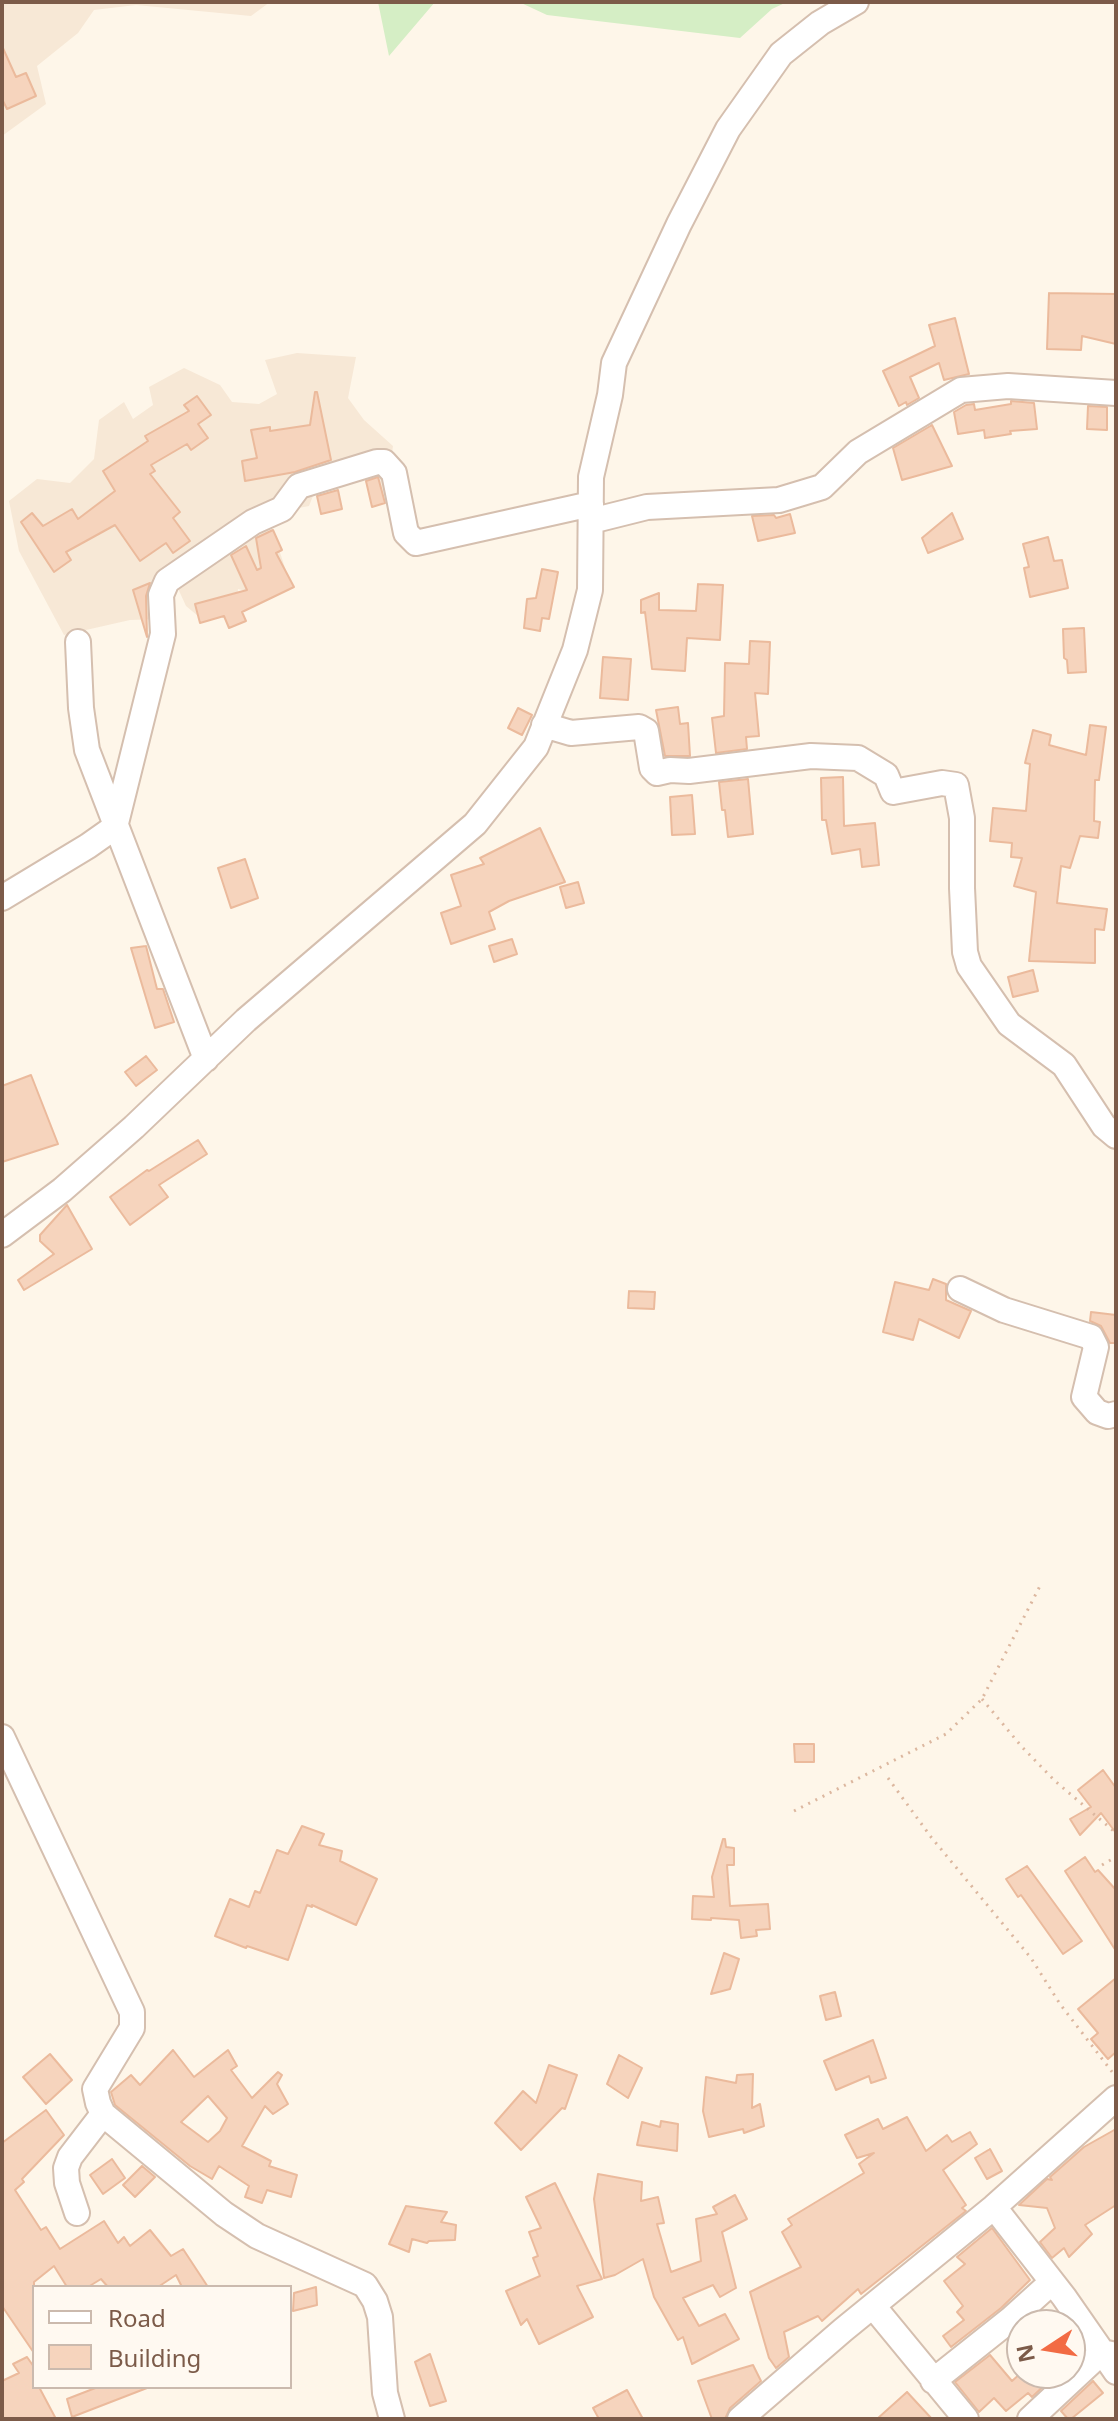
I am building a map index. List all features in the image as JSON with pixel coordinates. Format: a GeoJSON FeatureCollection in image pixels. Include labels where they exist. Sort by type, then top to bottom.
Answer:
{"type":"FeatureCollection","features":[{"type":"Feature","properties":{"kind":"street"},"geometry":{"type":"LineString","coordinates":[[2,1235],[62,1190],[134,1127],[246,1020],[475,824],[536,747],[575,650],[590,590],[591,477],[610,395],[614,363],[679,224],[728,129],[781,54],[820,23],[856,2]]}},
{"type":"Feature","properties":{"kind":"street"},"geometry":{"type":"LineString","coordinates":[[2,898],[115,827],[163,634],[163,587],[172,576],[247,526],[282,509],[299,486],[384,462],[394,473],[406,533],[416,543],[591,512],[779,500],[822,487],[858,452],[961,390],[1008,386],[1116,393]]}},
{"type":"Feature","properties":{"kind":"street"},"geometry":{"type":"LineString","coordinates":[[78,642],[81,708],[87,750],[206,1059]]}},
{"type":"Feature","properties":{"kind":"street"},"geometry":{"type":"LineString","coordinates":[[544,725],[571,733],[639,727],[646,731],[652,768],[657,773],[811,756],[858,758],[884,773],[893,792],[942,783],[956,785],[962,818],[965,952],[969,966],[1009,1024],[1064,1065],[1104,1126],[1116,1136]]}},
{"type":"Feature","properties":{"kind":"street"},"geometry":{"type":"LineString","coordinates":[[960,1289],[1004,1310],[1091,1337],[1096,1347],[1084,1393],[1099,1409]]}},
{"type":"Feature","properties":{"kind":"street"},"geometry":{"type":"LineString","coordinates":[[2,1737],[132,2012],[126,2039],[95,2089],[103,2114],[224,2214],[257,2236],[365,2285],[380,2317],[385,2393],[392,2419]]}},
{"type":"Feature","properties":{"kind":"street"},"geometry":{"type":"LineString","coordinates":[[740,2419],[994,2207],[1116,2098]]}},
{"type":"Feature","properties":{"kind":"street"},"geometry":{"type":"LineString","coordinates":[[77,2213],[67,2183],[66,2168],[70,2157],[103,2114]]}},
{"type":"Feature","properties":{"kind":"street"},"geometry":{"type":"LineString","coordinates":[[994,2207],[1111,2360],[1030,2419]]}},
{"type":"Feature","properties":{"kind":"street"},"geometry":{"type":"LineString","coordinates":[[933,2381],[1052,2282]]}},
{"type":"Feature","properties":{"kind":"street"},"geometry":{"type":"LineString","coordinates":[[873,2306],[966,2419]]}},
{"type":"Feature","properties":{"kind":"path"},"geometry":{"type":"LineString","coordinates":[[794,1811],[946,1734],[982,1699],[1041,1584]]}},
{"type":"Feature","properties":{"kind":"path"},"geometry":{"type":"LineString","coordinates":[[982,1699],[1055,1781],[1116,1833]]}},
{"type":"Feature","properties":{"kind":"path"},"geometry":{"type":"LineString","coordinates":[[888,1778],[931,1837],[1031,1958],[1060,2004],[1116,2077]]}},
{"type":"Feature","properties":{"kind":"path"},"geometry":{"type":"LineString","coordinates":[[1102,1865],[1116,1857]]}},
{"type":"Feature","properties":{"kind":"shaded area"},"geometry":{"type":"Polygon","coordinates":[[[2,2],[270,2],[251,16],[136,5],[94,10],[78,33],[37,66],[46,104],[2,136],[2,2]]]}},
{"type":"Feature","properties":{"kind":"shaded area"},"geometry":{"type":"Polygon","coordinates":[[[297,353],[356,357],[348,398],[364,420],[393,446],[391,502],[372,507],[365,480],[341,472],[320,478],[309,506],[278,512],[272,528],[287,574],[260,594],[238,589],[237,599],[198,616],[186,606],[175,582],[161,619],[130,620],[64,635],[19,551],[9,501],[37,479],[70,483],[94,459],[99,420],[124,402],[133,419],[153,405],[149,387],[184,368],[220,385],[232,402],[259,404],[277,394],[265,360],[297,353]]]}},
{"type":"Feature","properties":{"kind":"green space"},"geometry":{"type":"Polygon","coordinates":[[[378,2],[435,2],[389,56],[378,2]]]}},
{"type":"Feature","properties":{"kind":"green space"},"geometry":{"type":"Polygon","coordinates":[[[519,2],[787,2],[772,9],[740,38],[547,15],[519,2]]]}},
{"type":"Feature","properties":{"kind":"building"},"geometry":{"type":"Polygon","coordinates":[[[2,46],[16,77],[26,73],[36,96],[7,109],[2,99],[2,46]]]}},
{"type":"Feature","properties":{"kind":"building"},"geometry":{"type":"Polygon","coordinates":[[[1049,293],[1116,294],[1116,344],[1082,336],[1081,350],[1047,349],[1049,293]]]}},
{"type":"Feature","properties":{"kind":"building"},"geometry":{"type":"Polygon","coordinates":[[[955,318],[969,374],[944,380],[939,363],[910,377],[919,398],[899,406],[883,371],[935,346],[929,325],[955,318]]]}},
{"type":"Feature","properties":{"kind":"building"},"geometry":{"type":"Polygon","coordinates":[[[315,392],[331,460],[295,472],[245,481],[242,461],[257,458],[251,430],[270,427],[270,431],[310,425],[315,392]]]}},
{"type":"Feature","properties":{"kind":"building"},"geometry":{"type":"Polygon","coordinates":[[[197,396],[211,415],[198,424],[208,438],[191,450],[187,444],[151,465],[155,471],[150,474],[180,512],[173,518],[190,541],[173,553],[166,543],[140,561],[115,525],[66,552],[71,560],[54,572],[21,522],[32,513],[43,526],[72,509],[78,519],[115,491],[103,471],[148,441],[145,436],[189,411],[184,405],[197,396]]]}},
{"type":"Feature","properties":{"kind":"building"},"geometry":{"type":"Polygon","coordinates":[[[1011,401],[1034,403],[1037,429],[1010,431],[1011,434],[985,438],[984,430],[958,434],[954,412],[966,405],[974,404],[975,410],[1011,404],[1011,401]]]}},
{"type":"Feature","properties":{"kind":"building"},"geometry":{"type":"Polygon","coordinates":[[[1088,406],[1107,407],[1107,430],[1087,429],[1088,406]]]}},
{"type":"Feature","properties":{"kind":"building"},"geometry":{"type":"Polygon","coordinates":[[[932,425],[952,466],[902,480],[893,448],[932,425]]]}},
{"type":"Feature","properties":{"kind":"building"},"geometry":{"type":"Polygon","coordinates":[[[378,477],[385,503],[372,507],[366,481],[378,477]]]}},
{"type":"Feature","properties":{"kind":"building"},"geometry":{"type":"Polygon","coordinates":[[[338,490],[342,509],[321,514],[317,496],[338,490]]]}},
{"type":"Feature","properties":{"kind":"building"},"geometry":{"type":"Polygon","coordinates":[[[952,513],[963,539],[928,553],[922,538],[952,513]]]}},
{"type":"Feature","properties":{"kind":"building"},"geometry":{"type":"Polygon","coordinates":[[[790,514],[795,533],[758,541],[752,516],[774,515],[776,518],[790,514]]]}},
{"type":"Feature","properties":{"kind":"building"},"geometry":{"type":"Polygon","coordinates":[[[273,530],[282,550],[276,553],[294,587],[242,612],[246,621],[229,628],[224,616],[200,623],[195,604],[247,590],[231,555],[246,546],[257,570],[261,568],[256,538],[273,530]]]}},
{"type":"Feature","properties":{"kind":"building"},"geometry":{"type":"Polygon","coordinates":[[[1048,537],[1054,561],[1062,560],[1068,588],[1030,597],[1024,568],[1029,567],[1023,544],[1048,537]]]}},
{"type":"Feature","properties":{"kind":"building"},"geometry":{"type":"Polygon","coordinates":[[[542,569],[558,572],[549,619],[542,618],[540,631],[524,628],[527,599],[536,598],[542,569]]]}},
{"type":"Feature","properties":{"kind":"building"},"geometry":{"type":"Polygon","coordinates":[[[150,583],[146,596],[147,637],[133,590],[150,583]]]}},
{"type":"Feature","properties":{"kind":"building"},"geometry":{"type":"Polygon","coordinates":[[[698,584],[723,585],[720,640],[687,638],[685,671],[652,669],[641,600],[659,593],[659,610],[696,611],[698,584]]]}},
{"type":"Feature","properties":{"kind":"building"},"geometry":{"type":"Polygon","coordinates":[[[1084,628],[1086,672],[1068,673],[1063,629],[1084,628]]]}},
{"type":"Feature","properties":{"kind":"building"},"geometry":{"type":"Polygon","coordinates":[[[750,641],[770,642],[768,694],[755,693],[759,736],[746,737],[747,749],[716,753],[712,718],[724,716],[725,663],[749,664],[750,641]]]}},
{"type":"Feature","properties":{"kind":"building"},"geometry":{"type":"Polygon","coordinates":[[[603,657],[631,659],[628,700],[600,698],[603,657]]]}},
{"type":"Feature","properties":{"kind":"building"},"geometry":{"type":"Polygon","coordinates":[[[678,707],[680,724],[688,723],[690,756],[665,756],[656,710],[678,707]]]}},
{"type":"Feature","properties":{"kind":"building"},"geometry":{"type":"Polygon","coordinates":[[[518,708],[532,715],[522,735],[508,728],[518,708]]]}},
{"type":"Feature","properties":{"kind":"building"},"geometry":{"type":"Polygon","coordinates":[[[1090,725],[1106,727],[1099,780],[1095,780],[1094,821],[1100,822],[1098,838],[1080,836],[1070,868],[1061,866],[1057,903],[1107,909],[1104,930],[1095,929],[1095,963],[1029,961],[1036,892],[1014,886],[1022,858],[1011,857],[1012,843],[990,841],[993,808],[1026,811],[1030,764],[1025,763],[1033,730],[1051,735],[1049,745],[1086,755],[1090,725]]]}},
{"type":"Feature","properties":{"kind":"building"},"geometry":{"type":"Polygon","coordinates":[[[843,777],[844,826],[875,823],[879,865],[862,867],[860,849],[832,854],[826,820],[822,820],[821,778],[843,777]]]}},
{"type":"Feature","properties":{"kind":"building"},"geometry":{"type":"Polygon","coordinates":[[[748,779],[753,834],[728,837],[719,782],[748,779]]]}},
{"type":"Feature","properties":{"kind":"building"},"geometry":{"type":"Polygon","coordinates":[[[692,795],[695,834],[672,835],[670,797],[692,795]]]}},
{"type":"Feature","properties":{"kind":"building"},"geometry":{"type":"Polygon","coordinates":[[[540,828],[565,882],[509,901],[489,912],[495,929],[451,944],[441,913],[461,906],[451,875],[484,864],[480,858],[540,828]]]}},
{"type":"Feature","properties":{"kind":"building"},"geometry":{"type":"Polygon","coordinates":[[[245,859],[258,898],[231,908],[218,868],[245,859]]]}},
{"type":"Feature","properties":{"kind":"building"},"geometry":{"type":"Polygon","coordinates":[[[578,882],[584,903],[566,908],[560,887],[578,882]]]}},
{"type":"Feature","properties":{"kind":"building"},"geometry":{"type":"Polygon","coordinates":[[[512,939],[517,954],[494,962],[489,946],[512,939]]]}},
{"type":"Feature","properties":{"kind":"building"},"geometry":{"type":"Polygon","coordinates":[[[146,946],[157,989],[163,989],[174,1022],[155,1028],[131,948],[146,946]]]}},
{"type":"Feature","properties":{"kind":"building"},"geometry":{"type":"Polygon","coordinates":[[[1033,970],[1038,991],[1013,997],[1008,977],[1033,970]]]}},
{"type":"Feature","properties":{"kind":"building"},"geometry":{"type":"Polygon","coordinates":[[[146,1056],[157,1070],[136,1086],[125,1072],[146,1056]]]}},
{"type":"Feature","properties":{"kind":"building"},"geometry":{"type":"Polygon","coordinates":[[[31,1075],[58,1144],[2,1162],[2,1086],[31,1075]]]}},
{"type":"Feature","properties":{"kind":"building"},"geometry":{"type":"Polygon","coordinates":[[[198,1140],[207,1154],[159,1185],[168,1197],[130,1225],[110,1197],[147,1170],[198,1140]]]}},
{"type":"Feature","properties":{"kind":"building"},"geometry":{"type":"Polygon","coordinates":[[[67,1205],[92,1249],[24,1290],[18,1280],[54,1254],[40,1241],[40,1235],[67,1205]]]}},
{"type":"Feature","properties":{"kind":"building"},"geometry":{"type":"Polygon","coordinates":[[[933,1279],[946,1284],[946,1300],[971,1311],[959,1338],[919,1319],[913,1340],[883,1332],[895,1282],[929,1290],[933,1279]]]}},
{"type":"Feature","properties":{"kind":"building"},"geometry":{"type":"Polygon","coordinates":[[[629,1291],[655,1292],[654,1309],[628,1308],[629,1291]]]}},
{"type":"Feature","properties":{"kind":"building"},"geometry":{"type":"Polygon","coordinates":[[[1091,1312],[1116,1315],[1116,1343],[1110,1343],[1101,1326],[1090,1321],[1091,1312]]]}},
{"type":"Feature","properties":{"kind":"building"},"geometry":{"type":"Polygon","coordinates":[[[794,1744],[814,1744],[814,1762],[795,1762],[794,1744]]]}},
{"type":"Feature","properties":{"kind":"building"},"geometry":{"type":"Polygon","coordinates":[[[1103,1770],[1116,1788],[1116,1833],[1101,1813],[1080,1835],[1070,1819],[1091,1807],[1078,1790],[1103,1770]]]}},
{"type":"Feature","properties":{"kind":"building"},"geometry":{"type":"Polygon","coordinates":[[[302,1826],[324,1834],[319,1845],[342,1851],[340,1861],[377,1879],[356,1925],[307,1905],[288,1960],[215,1936],[230,1899],[249,1907],[255,1891],[260,1893],[277,1850],[288,1854],[302,1826]]]}},
{"type":"Feature","properties":{"kind":"building"},"geometry":{"type":"Polygon","coordinates":[[[723,1839],[726,1847],[734,1848],[734,1865],[727,1865],[730,1906],[768,1904],[770,1929],[756,1930],[757,1936],[741,1938],[739,1920],[692,1919],[693,1896],[714,1897],[712,1877],[723,1839]]]}},
{"type":"Feature","properties":{"kind":"building"},"geometry":{"type":"Polygon","coordinates":[[[1085,1857],[1095,1872],[1098,1870],[1116,1890],[1116,1951],[1065,1871],[1085,1857]]]}},
{"type":"Feature","properties":{"kind":"building"},"geometry":{"type":"Polygon","coordinates":[[[1027,1866],[1082,1941],[1063,1954],[1006,1879],[1027,1866]]]}},
{"type":"Feature","properties":{"kind":"building"},"geometry":{"type":"Polygon","coordinates":[[[724,1953],[739,1959],[730,1989],[711,1994],[724,1953]]]}},
{"type":"Feature","properties":{"kind":"building"},"geometry":{"type":"Polygon","coordinates":[[[1116,1978],[1116,2052],[1108,2059],[1091,2039],[1098,2033],[1078,2009],[1116,1978]]]}},
{"type":"Feature","properties":{"kind":"building"},"geometry":{"type":"Polygon","coordinates":[[[835,1992],[841,2016],[826,2020],[820,1996],[835,1992]]]}},
{"type":"Feature","properties":{"kind":"building"},"geometry":{"type":"Polygon","coordinates":[[[873,2040],[886,2078],[871,2083],[869,2076],[836,2090],[824,2061],[873,2040]]]}},
{"type":"Feature","properties":{"kind":"building"},"geometry":{"type":"Polygon","coordinates":[[[173,2050],[194,2077],[228,2050],[237,2066],[231,2070],[252,2098],[278,2072],[282,2075],[277,2084],[288,2104],[273,2114],[265,2106],[242,2146],[271,2161],[269,2166],[297,2175],[291,2197],[267,2190],[262,2203],[245,2197],[249,2186],[219,2166],[212,2179],[190,2166],[115,2105],[111,2092],[131,2075],[140,2085],[173,2050]],[[208,2096],[181,2122],[208,2142],[220,2131],[227,2118],[208,2096]]]}},
{"type":"Feature","properties":{"kind":"building"},"geometry":{"type":"Polygon","coordinates":[[[50,2054],[72,2080],[46,2104],[23,2077],[50,2054]]]}},
{"type":"Feature","properties":{"kind":"building"},"geometry":{"type":"Polygon","coordinates":[[[619,2055],[642,2068],[628,2098],[607,2084],[619,2055]]]}},
{"type":"Feature","properties":{"kind":"building"},"geometry":{"type":"Polygon","coordinates":[[[549,2065],[577,2075],[565,2109],[562,2108],[521,2150],[495,2123],[523,2091],[536,2103],[549,2065]]]}},
{"type":"Feature","properties":{"kind":"building"},"geometry":{"type":"Polygon","coordinates":[[[753,2074],[752,2108],[760,2104],[764,2126],[744,2133],[743,2129],[709,2137],[703,2111],[706,2077],[736,2083],[737,2075],[753,2074]]]}},
{"type":"Feature","properties":{"kind":"building"},"geometry":{"type":"Polygon","coordinates":[[[46,2110],[64,2135],[15,2190],[41,2230],[46,2227],[60,2249],[104,2221],[118,2243],[124,2237],[130,2246],[150,2230],[171,2256],[183,2249],[207,2285],[181,2285],[176,2275],[161,2285],[106,2285],[101,2279],[91,2285],[66,2285],[54,2266],[32,2285],[32,2350],[2,2306],[2,2143],[46,2110]]]}},
{"type":"Feature","properties":{"kind":"building"},"geometry":{"type":"Polygon","coordinates":[[[907,2117],[926,2151],[947,2135],[952,2142],[970,2132],[977,2144],[943,2170],[966,2205],[962,2208],[966,2211],[861,2294],[858,2289],[822,2321],[818,2316],[784,2332],[789,2357],[776,2368],[769,2358],[750,2292],[801,2267],[782,2232],[792,2225],[788,2219],[864,2173],[859,2164],[874,2153],[857,2158],[845,2135],[878,2119],[883,2129],[907,2117]]]}},
{"type":"Feature","properties":{"kind":"building"},"geometry":{"type":"Polygon","coordinates":[[[661,2121],[678,2124],[677,2151],[637,2145],[642,2122],[660,2127],[661,2121]]]}},
{"type":"Feature","properties":{"kind":"building"},"geometry":{"type":"Polygon","coordinates":[[[1116,2129],[1116,2205],[1085,2225],[1092,2234],[1069,2257],[1064,2248],[1052,2258],[1040,2242],[1055,2228],[1047,2208],[1019,2205],[1047,2179],[1052,2180],[1050,2177],[1084,2147],[1116,2129]]]}},
{"type":"Feature","properties":{"kind":"building"},"geometry":{"type":"Polygon","coordinates":[[[990,2149],[1002,2171],[987,2179],[975,2158],[990,2149]]]}},
{"type":"Feature","properties":{"kind":"building"},"geometry":{"type":"Polygon","coordinates":[[[112,2159],[125,2178],[103,2194],[90,2175],[112,2159]]]}},
{"type":"Feature","properties":{"kind":"building"},"geometry":{"type":"Polygon","coordinates":[[[142,2166],[155,2177],[135,2197],[123,2185],[142,2166]]]}},
{"type":"Feature","properties":{"kind":"building"},"geometry":{"type":"Polygon","coordinates":[[[598,2174],[642,2182],[641,2201],[658,2197],[664,2223],[657,2224],[671,2272],[701,2261],[696,2219],[717,2214],[713,2207],[735,2195],[747,2219],[722,2232],[736,2288],[720,2297],[713,2285],[683,2298],[699,2326],[725,2314],[739,2339],[692,2364],[683,2337],[678,2340],[654,2297],[643,2259],[604,2278],[594,2199],[598,2174]]]}},
{"type":"Feature","properties":{"kind":"building"},"geometry":{"type":"Polygon","coordinates":[[[555,2183],[602,2279],[577,2286],[593,2317],[539,2344],[527,2319],[521,2325],[506,2291],[540,2276],[533,2258],[538,2256],[529,2232],[541,2228],[526,2197],[555,2183]]]}},
{"type":"Feature","properties":{"kind":"building"},"geometry":{"type":"Polygon","coordinates":[[[406,2206],[447,2212],[441,2222],[456,2225],[455,2240],[427,2243],[412,2239],[409,2252],[389,2244],[406,2206]]]}},
{"type":"Feature","properties":{"kind":"building"},"geometry":{"type":"Polygon","coordinates":[[[992,2228],[1030,2280],[1001,2308],[951,2347],[943,2336],[964,2320],[957,2312],[963,2306],[944,2281],[965,2264],[957,2257],[992,2228]]]}},
{"type":"Feature","properties":{"kind":"building"},"geometry":{"type":"Polygon","coordinates":[[[316,2287],[317,2305],[293,2311],[294,2293],[316,2287]]]}},
{"type":"Feature","properties":{"kind":"building"},"geometry":{"type":"Polygon","coordinates":[[[430,2354],[446,2401],[430,2406],[415,2362],[430,2354]]]}},
{"type":"Feature","properties":{"kind":"building"},"geometry":{"type":"Polygon","coordinates":[[[990,2355],[1006,2374],[1006,2389],[1040,2389],[1032,2397],[1028,2393],[1006,2411],[994,2398],[979,2412],[955,2382],[990,2355]]]}},
{"type":"Feature","properties":{"kind":"building"},"geometry":{"type":"Polygon","coordinates":[[[27,2357],[32,2364],[32,2389],[40,2389],[56,2419],[2,2419],[2,2381],[19,2373],[13,2364],[27,2357]]]}},
{"type":"Feature","properties":{"kind":"building"},"geometry":{"type":"Polygon","coordinates":[[[753,2365],[761,2381],[730,2408],[725,2419],[712,2419],[698,2381],[753,2365]]]}},
{"type":"Feature","properties":{"kind":"building"},"geometry":{"type":"Polygon","coordinates":[[[1093,2381],[1103,2393],[1068,2419],[1061,2411],[1093,2381]]]}},
{"type":"Feature","properties":{"kind":"building"},"geometry":{"type":"Polygon","coordinates":[[[93,2389],[144,2389],[72,2417],[67,2399],[93,2389]]]}},
{"type":"Feature","properties":{"kind":"building"},"geometry":{"type":"Polygon","coordinates":[[[627,2390],[643,2419],[599,2419],[593,2408],[627,2390]]]}},
{"type":"Feature","properties":{"kind":"building"},"geometry":{"type":"Polygon","coordinates":[[[907,2392],[932,2419],[877,2419],[907,2392]]]}}]}
